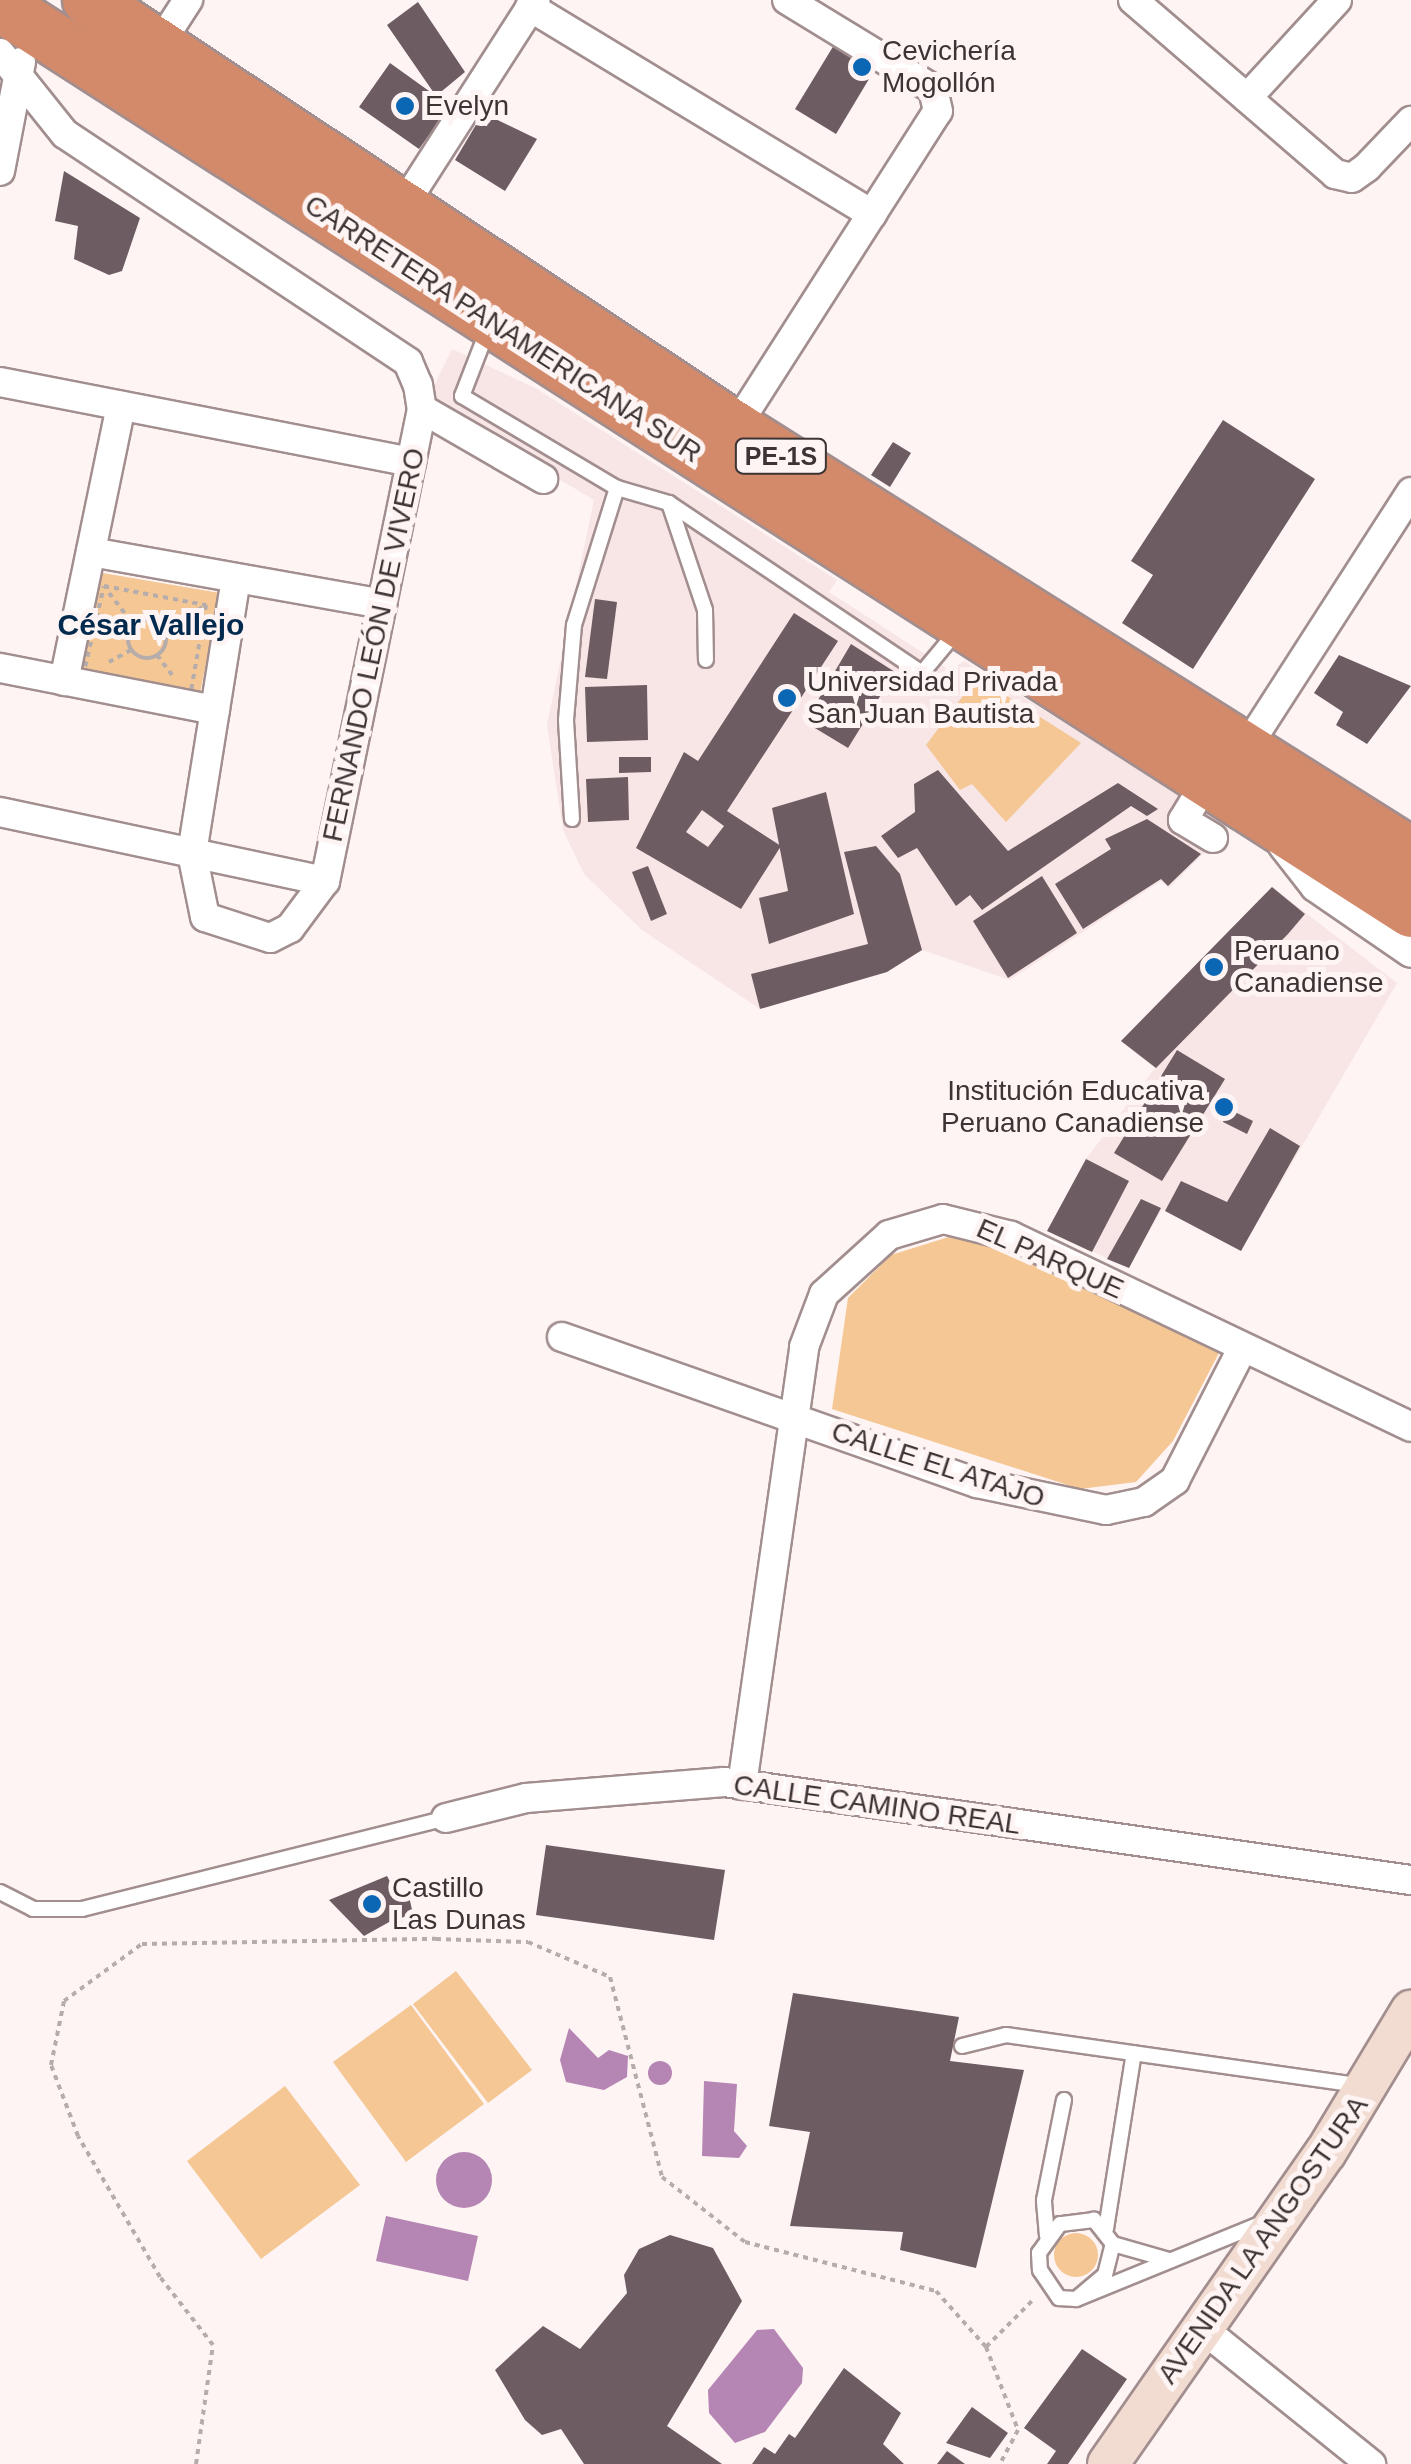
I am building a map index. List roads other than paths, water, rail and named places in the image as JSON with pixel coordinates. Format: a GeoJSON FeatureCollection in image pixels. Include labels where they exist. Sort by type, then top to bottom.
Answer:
{"type":"FeatureCollection","features":[{"type":"Feature","properties":{"kind":"highway","name":"CARRETERA PANAMERICANA SUR"},"geometry":{"type":"LineString","coordinates":[[89,0],[735,428],[1228,786],[1411,911]]}},
{"type":"Feature","properties":{"kind":"highway","name":"CARRETERA PANAMERICANA SUR"},"geometry":{"type":"LineString","coordinates":[[14,38],[490,322],[1228,786],[1411,854]]}},
{"type":"Feature","properties":{"kind":"street"},"geometry":{"type":"LineString","coordinates":[[159,45],[188,0]]}},
{"type":"Feature","properties":{"kind":"street"},"geometry":{"type":"LineString","coordinates":[[735,428],[872,214],[939,100],[787,0]]}},
{"type":"Feature","properties":{"kind":"street"},"geometry":{"type":"LineString","coordinates":[[1134,0],[1247,98],[1352,178],[1411,120]]}},
{"type":"Feature","properties":{"kind":"street"},"geometry":{"type":"LineString","coordinates":[[403,206],[533,4],[872,214]]}},
{"type":"Feature","properties":{"kind":"street"},"geometry":{"type":"LineString","coordinates":[[1247,98],[1326,4]]}},
{"type":"Feature","properties":{"kind":"street"},"geometry":{"type":"LineString","coordinates":[[0,171],[14,38]]}},
{"type":"Feature","properties":{"kind":"street"},"geometry":{"type":"LineString","coordinates":[[14,38],[65,134],[408,362],[422,409],[543,479]]}},
{"type":"Feature","properties":{"kind":"street"},"geometry":{"type":"LineString","coordinates":[[0,382],[412,462]]}},
{"type":"Feature","properties":{"kind":"street"},"geometry":{"type":"LineString","coordinates":[[64,681],[122,406]]}},
{"type":"Feature","properties":{"kind":"street","name":"FERNANDO LEÓN DE VIVERO"},"geometry":{"type":"LineString","coordinates":[[325,880],[422,409]]}},
{"type":"Feature","properties":{"kind":"street"},"geometry":{"type":"LineString","coordinates":[[1411,492],[1228,786],[1316,887],[1411,953]]}},
{"type":"Feature","properties":{"kind":"street"},"geometry":{"type":"LineString","coordinates":[[91,552],[382,604]]}},
{"type":"Feature","properties":{"kind":"street"},"geometry":{"type":"LineString","coordinates":[[0,812],[192,853],[325,880],[290,928],[270,938],[205,917],[192,853],[236,579]]}},
{"type":"Feature","properties":{"kind":"street"},"geometry":{"type":"LineString","coordinates":[[0,668],[215,710]]}},
{"type":"Feature","properties":{"kind":"street","name":"EL PARQUE"},"geometry":{"type":"LineString","coordinates":[[742,1785],[798,1418],[804,1347],[824,1294],[889,1235],[943,1220],[1011,1236],[1242,1351],[1411,1428]]}},
{"type":"Feature","properties":{"kind":"street","name":"CALLE EL ATAJO"},"geometry":{"type":"LineString","coordinates":[[562,1337],[1031,1498],[1124,1507],[1175,1480],[1242,1351]]}},
{"type":"Feature","properties":{"kind":"street","name":"CALLE CAMINO REAL"},"geometry":{"type":"LineString","coordinates":[[446,1818],[526,1798],[742,1785],[1411,1880]]}},
{"type":"Feature","properties":{"kind":"street","name":"AVENIDA LA ANGOSTURA"},"geometry":{"type":"LineString","coordinates":[[1108,2464],[1368,2087],[1411,2011]]}},
{"type":"Feature","properties":{"kind":"street"},"geometry":{"type":"LineString","coordinates":[[1203,2329],[1372,2464]]}},
{"type":"Feature","properties":{"kind":"lane"},"geometry":{"type":"LineString","coordinates":[[490,322],[462,396],[617,488],[669,502],[922,673],[963,622]]}},
{"type":"Feature","properties":{"kind":"lane"},"geometry":{"type":"LineString","coordinates":[[572,819],[566,720],[574,626],[617,488]]}},
{"type":"Feature","properties":{"kind":"lane"},"geometry":{"type":"LineString","coordinates":[[669,502],[705,610],[706,660]]}},
{"type":"Feature","properties":{"kind":"lane","name":"CALLE CAMINO REAL"},"geometry":{"type":"LineString","coordinates":[[0,1892],[33,1908],[82,1910],[446,1818]]}},
{"type":"Feature","properties":{"kind":"lane"},"geometry":{"type":"LineString","coordinates":[[962,2046],[1006,2036],[1368,2087]]}},
{"type":"Feature","properties":{"kind":"lane"},"geometry":{"type":"LineString","coordinates":[[1076,2300],[1105,2275],[1113,2244],[1106,2229],[1134,2053]]}},
{"type":"Feature","properties":{"kind":"lane"},"geometry":{"type":"LineString","coordinates":[[1064,2100],[1044,2200],[1047,2236],[1039,2253],[1047,2286],[1076,2300],[1282,2213]]}},
{"type":"Feature","properties":{"kind":"lane"},"geometry":{"type":"LineString","coordinates":[[1047,2236],[1076,2219],[1106,2229]]}},
{"type":"Feature","properties":{"kind":"lane"},"geometry":{"type":"LineString","coordinates":[[1113,2244],[1175,2259]]}},
{"type":"Feature","properties":{"kind":"place","name":"Cevichería Mogollón"},"geometry":{"type":"Point","coordinates":[862,67]}},
{"type":"Feature","properties":{"kind":"place","name":"Evelyn"},"geometry":{"type":"Point","coordinates":[405,106]}},
{"type":"Feature","properties":{"kind":"place","name":"Universidad Privada San Juan Bautista"},"geometry":{"type":"Point","coordinates":[787,698]}},
{"type":"Feature","properties":{"kind":"place","name":"Peruano Canadiense"},"geometry":{"type":"Point","coordinates":[1214,967]}},
{"type":"Feature","properties":{"kind":"place","name":"Institución Educativa Peruano Canadiense"},"geometry":{"type":"Point","coordinates":[1224,1107]}},
{"type":"Feature","properties":{"kind":"place","name":"Castillo Las Dunas"},"geometry":{"type":"Point","coordinates":[372,1904]}},
{"type":"Feature","properties":{"kind":"district","name":"César Vallejo"},"geometry":{"type":"Point","coordinates":[151,625]}}]}
